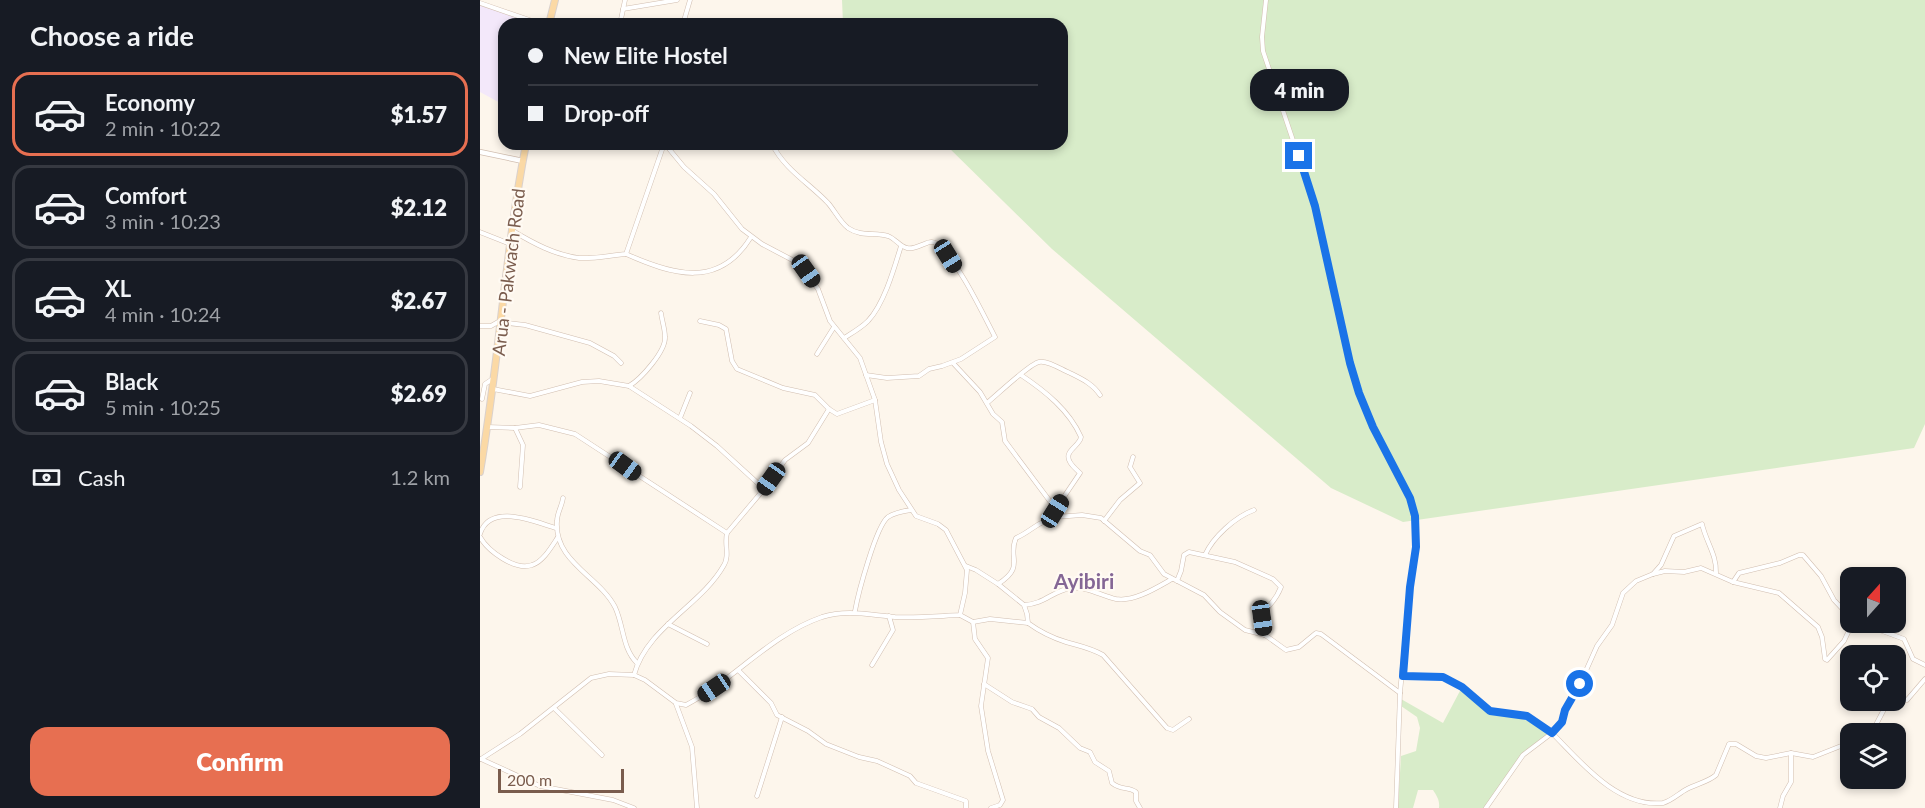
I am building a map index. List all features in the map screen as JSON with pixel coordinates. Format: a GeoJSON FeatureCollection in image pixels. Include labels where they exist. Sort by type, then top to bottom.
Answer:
{"type":"FeatureCollection","features":[{"type":"Feature","properties":{"kind":"main road"},"geometry":{"type":"LineString","coordinates":[[550,18],[555,0]]}},
{"type":"Feature","properties":{"kind":"main road","name":"Arua - Pakwach Road"},"geometry":{"type":"LineString","coordinates":[[480,472],[481,454],[495,378],[525,150]]}},
{"type":"Feature","properties":{"kind":"street"},"geometry":{"type":"LineString","coordinates":[[621,18],[625,0]]}},
{"type":"Feature","properties":{"kind":"street"},"geometry":{"type":"LineString","coordinates":[[623,9],[677,0]]}},
{"type":"Feature","properties":{"kind":"street"},"geometry":{"type":"LineString","coordinates":[[685,18],[690,0]]}},
{"type":"Feature","properties":{"kind":"street"},"geometry":{"type":"LineString","coordinates":[[1266,0],[1262,44],[1264,54],[1315,206],[1353,373],[1373,427],[1410,498],[1416,531],[1400,693],[1396,808]]}},
{"type":"Feature","properties":{"kind":"street"},"geometry":{"type":"LineString","coordinates":[[480,3],[524,18]]}},
{"type":"Feature","properties":{"kind":"street"},"geometry":{"type":"LineString","coordinates":[[626,254],[662,150]]}},
{"type":"Feature","properties":{"kind":"street"},"geometry":{"type":"LineString","coordinates":[[669,150],[714,195],[751,237],[800,264],[818,289],[826,313],[834,327],[860,358],[875,400],[881,442],[887,464],[899,490],[918,518],[938,524],[946,530],[965,566],[967,576],[960,615]]}},
{"type":"Feature","properties":{"kind":"street"},"geometry":{"type":"LineString","coordinates":[[775,150],[783,163],[817,192],[850,229],[867,235],[890,237],[901,246],[911,249],[931,242],[936,243],[948,256],[978,303],[995,337],[953,363],[928,369],[919,376],[887,378],[866,375]]}},
{"type":"Feature","properties":{"kind":"street"},"geometry":{"type":"LineString","coordinates":[[480,152],[523,161]]}},
{"type":"Feature","properties":{"kind":"street"},"geometry":{"type":"LineString","coordinates":[[513,231],[536,244],[578,258],[626,254],[657,268],[695,274],[711,269],[738,255],[751,237]]}},
{"type":"Feature","properties":{"kind":"street"},"geometry":{"type":"LineString","coordinates":[[480,232],[512,245]]}},
{"type":"Feature","properties":{"kind":"street"},"geometry":{"type":"LineString","coordinates":[[844,338],[862,326],[873,314],[890,281],[901,246]]}},
{"type":"Feature","properties":{"kind":"street"},"geometry":{"type":"LineString","coordinates":[[629,386],[642,374],[663,346],[665,337],[661,313]]}},
{"type":"Feature","properties":{"kind":"street"},"geometry":{"type":"LineString","coordinates":[[700,321],[726,329],[733,363],[737,369],[783,388],[815,395],[829,409],[838,414],[875,400]]}},
{"type":"Feature","properties":{"kind":"street"},"geometry":{"type":"LineString","coordinates":[[480,326],[491,326],[497,322],[520,324],[583,341],[610,353],[621,363]]}},
{"type":"Feature","properties":{"kind":"street"},"geometry":{"type":"LineString","coordinates":[[817,354],[834,327]]}},
{"type":"Feature","properties":{"kind":"street"},"geometry":{"type":"LineString","coordinates":[[987,403],[1029,367],[1043,362],[1085,381],[1100,395]]}},
{"type":"Feature","properties":{"kind":"street"},"geometry":{"type":"LineString","coordinates":[[953,363],[980,392],[1002,422],[1005,441],[1052,504],[1056,517]]}},
{"type":"Feature","properties":{"kind":"street"},"geometry":{"type":"LineString","coordinates":[[1021,375],[1044,391],[1071,419],[1082,437],[1081,442],[1068,457],[1080,473],[1055,511]]}},
{"type":"Feature","properties":{"kind":"street"},"geometry":{"type":"LineString","coordinates":[[491,402],[481,399],[485,384],[495,378]]}},
{"type":"Feature","properties":{"kind":"street"},"geometry":{"type":"LineString","coordinates":[[493,389],[530,396],[582,382],[599,381],[629,386],[680,418],[764,489]]}},
{"type":"Feature","properties":{"kind":"street"},"geometry":{"type":"LineString","coordinates":[[680,418],[690,393]]}},
{"type":"Feature","properties":{"kind":"street"},"geometry":{"type":"LineString","coordinates":[[634,675],[637,663],[668,624],[723,567],[727,556],[727,533],[785,460],[806,446],[829,409]]}},
{"type":"Feature","properties":{"kind":"street"},"geometry":{"type":"LineString","coordinates":[[487,427],[515,428],[534,424],[544,425],[581,437],[643,480],[727,533]]}},
{"type":"Feature","properties":{"kind":"street"},"geometry":{"type":"LineString","coordinates":[[515,428],[523,445],[520,487]]}},
{"type":"Feature","properties":{"kind":"street"},"geometry":{"type":"LineString","coordinates":[[1104,521],[1120,500],[1140,483],[1130,467],[1133,457]]}},
{"type":"Feature","properties":{"kind":"street"},"geometry":{"type":"LineString","coordinates":[[563,498],[558,515],[558,537],[565,551],[580,570],[616,608],[629,652],[637,663]]}},
{"type":"Feature","properties":{"kind":"street"},"geometry":{"type":"LineString","coordinates":[[855,612],[859,590],[882,525],[889,516],[911,510]]}},
{"type":"Feature","properties":{"kind":"street"},"geometry":{"type":"LineString","coordinates":[[1205,555],[1209,546],[1226,529],[1254,510]]}},
{"type":"Feature","properties":{"kind":"street"},"geometry":{"type":"LineString","coordinates":[[998,584],[1010,574],[1014,566],[1015,539],[1039,522],[1056,517],[1095,516],[1140,551],[1150,555],[1164,574],[1204,595],[1220,612],[1245,630],[1264,635],[1280,646],[1291,650],[1299,647],[1312,635],[1321,634],[1400,693]]}},
{"type":"Feature","properties":{"kind":"street"},"geometry":{"type":"LineString","coordinates":[[557,529],[524,519],[495,517],[486,524],[480,535],[486,546],[497,554],[515,564],[527,566],[536,563],[558,537]]}},
{"type":"Feature","properties":{"kind":"street"},"geometry":{"type":"LineString","coordinates":[[1653,574],[1674,536],[1702,524],[1715,558],[1716,573]]}},
{"type":"Feature","properties":{"kind":"street"},"geometry":{"type":"LineString","coordinates":[[1177,581],[1184,555],[1189,552],[1235,562],[1273,579],[1280,585],[1278,593],[1266,608],[1262,618],[1264,635]]}},
{"type":"Feature","properties":{"kind":"street"},"geometry":{"type":"LineString","coordinates":[[1733,582],[1739,573],[1803,555],[1821,576],[1840,607]]}},
{"type":"Feature","properties":{"kind":"street"},"geometry":{"type":"LineString","coordinates":[[965,566],[998,584],[1024,605],[1028,614],[1028,623]]}},
{"type":"Feature","properties":{"kind":"street"},"geometry":{"type":"LineString","coordinates":[[1486,808],[1522,756],[1552,733],[1562,722],[1565,710],[1594,652],[1610,628],[1623,593],[1636,581],[1653,574],[1684,572],[1701,568],[1733,582],[1770,590],[1784,596],[1818,627],[1822,637],[1824,658],[1827,660],[1847,633]]}},
{"type":"Feature","properties":{"kind":"street"},"geometry":{"type":"LineString","coordinates":[[1024,605],[1039,604],[1051,594],[1073,588],[1097,592],[1116,599],[1128,599],[1172,579]]}},
{"type":"Feature","properties":{"kind":"street"},"geometry":{"type":"LineString","coordinates":[[481,759],[555,709],[591,678],[609,674],[634,675],[645,680],[676,703],[688,705],[739,671],[772,644],[813,621],[829,615],[855,612],[890,616],[960,615],[973,622],[990,619],[1028,623],[1059,640],[1093,649],[1103,655],[1170,730],[1189,718]]}},
{"type":"Feature","properties":{"kind":"street"},"geometry":{"type":"LineString","coordinates":[[872,665],[893,630],[890,616]]}},
{"type":"Feature","properties":{"kind":"street"},"geometry":{"type":"LineString","coordinates":[[973,622],[975,639],[988,658],[981,699],[990,759],[1003,796],[1000,805],[991,808]]}},
{"type":"Feature","properties":{"kind":"street"},"geometry":{"type":"LineString","coordinates":[[668,624],[707,644]]}},
{"type":"Feature","properties":{"kind":"street"},"geometry":{"type":"LineString","coordinates":[[1888,633],[1904,639],[1914,659],[1925,665]]}},
{"type":"Feature","properties":{"kind":"street"},"geometry":{"type":"LineString","coordinates":[[739,671],[771,704],[775,713],[831,746],[877,761],[910,776],[923,787],[966,801],[966,808]]}},
{"type":"Feature","properties":{"kind":"street"},"geometry":{"type":"LineString","coordinates":[[1403,676],[1443,677],[1462,687],[1490,711],[1527,716],[1552,733],[1575,759],[1608,789],[1642,806],[1670,801],[1685,790],[1712,778],[1716,775],[1729,744],[1736,744],[1761,758],[1791,753],[1813,757],[1840,746]]}},
{"type":"Feature","properties":{"kind":"street"},"geometry":{"type":"LineString","coordinates":[[1906,700],[1925,679]]}},
{"type":"Feature","properties":{"kind":"street"},"geometry":{"type":"LineString","coordinates":[[984,684],[1012,702],[1032,708],[1039,717],[1059,728],[1080,748],[1090,752],[1095,762],[1109,771],[1110,779],[1117,787],[1136,792],[1136,801],[1140,808]]}},
{"type":"Feature","properties":{"kind":"street"},"geometry":{"type":"LineString","coordinates":[[676,703],[692,747],[698,808]]}},
{"type":"Feature","properties":{"kind":"street"},"geometry":{"type":"LineString","coordinates":[[555,709],[602,755]]}},
{"type":"Feature","properties":{"kind":"street"},"geometry":{"type":"LineString","coordinates":[[757,796],[782,717]]}},
{"type":"Feature","properties":{"kind":"street"},"geometry":{"type":"LineString","coordinates":[[1780,808],[1783,796],[1791,782],[1791,753]]}},
{"type":"Feature","properties":{"kind":"street"},"geometry":{"type":"LineString","coordinates":[[481,759],[542,786],[620,801],[634,808]]}},
{"type":"Feature","properties":{"kind":"street"},"geometry":{"type":"LineString","coordinates":[[617,808],[620,801]]}},
{"type":"Feature","properties":{"kind":"street"},"geometry":{"type":"LineString","coordinates":[[1651,805],[1656,808]]}},
{"type":"Feature","properties":{"kind":"shaded area"},"geometry":{"type":"Polygon","coordinates":[[[480,4],[518,18],[498,18],[498,102],[480,92],[480,4]]]}},
{"type":"Feature","properties":{"kind":"green space"},"geometry":{"type":"Polygon","coordinates":[[[842,0],[1925,0],[1925,424],[1914,448],[1403,522],[1331,488],[1052,249],[951,150],[1068,150],[1068,18],[843,18],[842,0]]]}},
{"type":"Feature","properties":{"kind":"green space"},"geometry":{"type":"Polygon","coordinates":[[[1461,689],[1486,712],[1528,721],[1549,735],[1520,759],[1485,808],[1439,808],[1438,799],[1433,790],[1418,790],[1413,808],[1398,808],[1401,756],[1416,751],[1420,728],[1417,717],[1401,706],[1401,699],[1443,723],[1461,689]]]}},
{"type":"Feature","properties":{"kind":"district","name":"Ayibiri"},"geometry":{"type":"Point","coordinates":[1084,580]}},
{"type":"Feature","properties":{"kind":"route"},"geometry":{"type":"LineString","coordinates":[[1299,156],[1319,221],[1350,363],[1359,393],[1373,427],[1410,498],[1415,516],[1417,536],[1410,587],[1403,676],[1443,677],[1462,687],[1490,711],[1527,716],[1552,733],[1562,722],[1565,710],[1580,684]]}}]}
